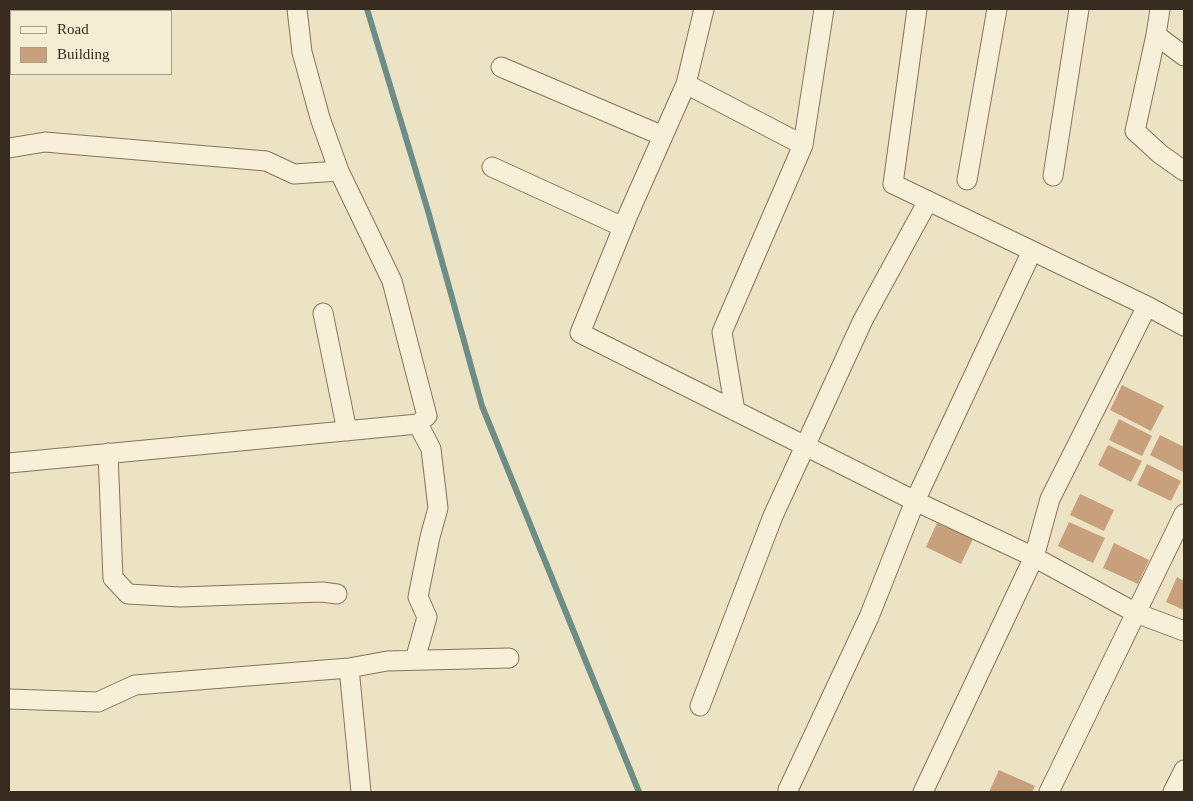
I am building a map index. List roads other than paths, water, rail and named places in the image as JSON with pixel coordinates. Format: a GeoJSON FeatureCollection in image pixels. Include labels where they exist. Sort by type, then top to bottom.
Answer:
{"type":"FeatureCollection","features":[{"type":"Feature","properties":{"kind":"street"},"geometry":{"type":"LineString","coordinates":[[9,463],[418,424],[427,416],[392,281],[339,171],[320,118],[302,52],[298,9]]}},
{"type":"Feature","properties":{"kind":"street"},"geometry":{"type":"LineString","coordinates":[[704,9],[686,84],[623,227],[580,333],[915,501],[1034,557],[1136,612],[1184,632]]}},
{"type":"Feature","properties":{"kind":"street"},"geometry":{"type":"LineString","coordinates":[[736,411],[722,332],[803,145],[824,9]]}},
{"type":"Feature","properties":{"kind":"street"},"geometry":{"type":"LineString","coordinates":[[917,9],[893,184],[1147,306],[1184,326]]}},
{"type":"Feature","properties":{"kind":"street"},"geometry":{"type":"LineString","coordinates":[[967,180],[997,9]]}},
{"type":"Feature","properties":{"kind":"street"},"geometry":{"type":"LineString","coordinates":[[1053,176],[1079,9]]}},
{"type":"Feature","properties":{"kind":"street"},"geometry":{"type":"LineString","coordinates":[[1160,9],[1135,131],[1160,154],[1184,170]]}},
{"type":"Feature","properties":{"kind":"street"},"geometry":{"type":"LineString","coordinates":[[1156,35],[1182,48]]}},
{"type":"Feature","properties":{"kind":"street"},"geometry":{"type":"LineString","coordinates":[[500,67],[663,136]]}},
{"type":"Feature","properties":{"kind":"street"},"geometry":{"type":"LineString","coordinates":[[686,84],[803,145]]}},
{"type":"Feature","properties":{"kind":"street"},"geometry":{"type":"LineString","coordinates":[[9,148],[45,142],[266,161],[294,174],[339,171]]}},
{"type":"Feature","properties":{"kind":"street"},"geometry":{"type":"LineString","coordinates":[[492,166],[623,227]]}},
{"type":"Feature","properties":{"kind":"street"},"geometry":{"type":"LineString","coordinates":[[700,706],[773,516],[863,320],[928,201]]}},
{"type":"Feature","properties":{"kind":"street"},"geometry":{"type":"LineString","coordinates":[[788,792],[868,617],[915,501],[1032,251]]}},
{"type":"Feature","properties":{"kind":"street"},"geometry":{"type":"LineString","coordinates":[[924,792],[1034,557],[1050,499],[1147,306]]}},
{"type":"Feature","properties":{"kind":"street"},"geometry":{"type":"LineString","coordinates":[[323,313],[347,431]]}},
{"type":"Feature","properties":{"kind":"street"},"geometry":{"type":"LineString","coordinates":[[415,660],[427,617],[418,597],[438,508],[431,449],[418,424]]}},
{"type":"Feature","properties":{"kind":"street"},"geometry":{"type":"LineString","coordinates":[[108,454],[113,578],[128,594],[180,597],[322,592],[337,594]]}},
{"type":"Feature","properties":{"kind":"street"},"geometry":{"type":"LineString","coordinates":[[1049,792],[1184,514]]}},
{"type":"Feature","properties":{"kind":"street"},"geometry":{"type":"LineString","coordinates":[[9,699],[98,702],[135,685],[349,668],[387,661],[509,658]]}},
{"type":"Feature","properties":{"kind":"street"},"geometry":{"type":"LineString","coordinates":[[349,668],[361,792]]}},
{"type":"Feature","properties":{"kind":"street"},"geometry":{"type":"LineString","coordinates":[[1173,792],[1184,770]]}},
{"type":"Feature","properties":{"kind":"waterway"},"geometry":{"type":"LineString","coordinates":[[367,9],[428,211],[482,406],[639,792]]}}]}
